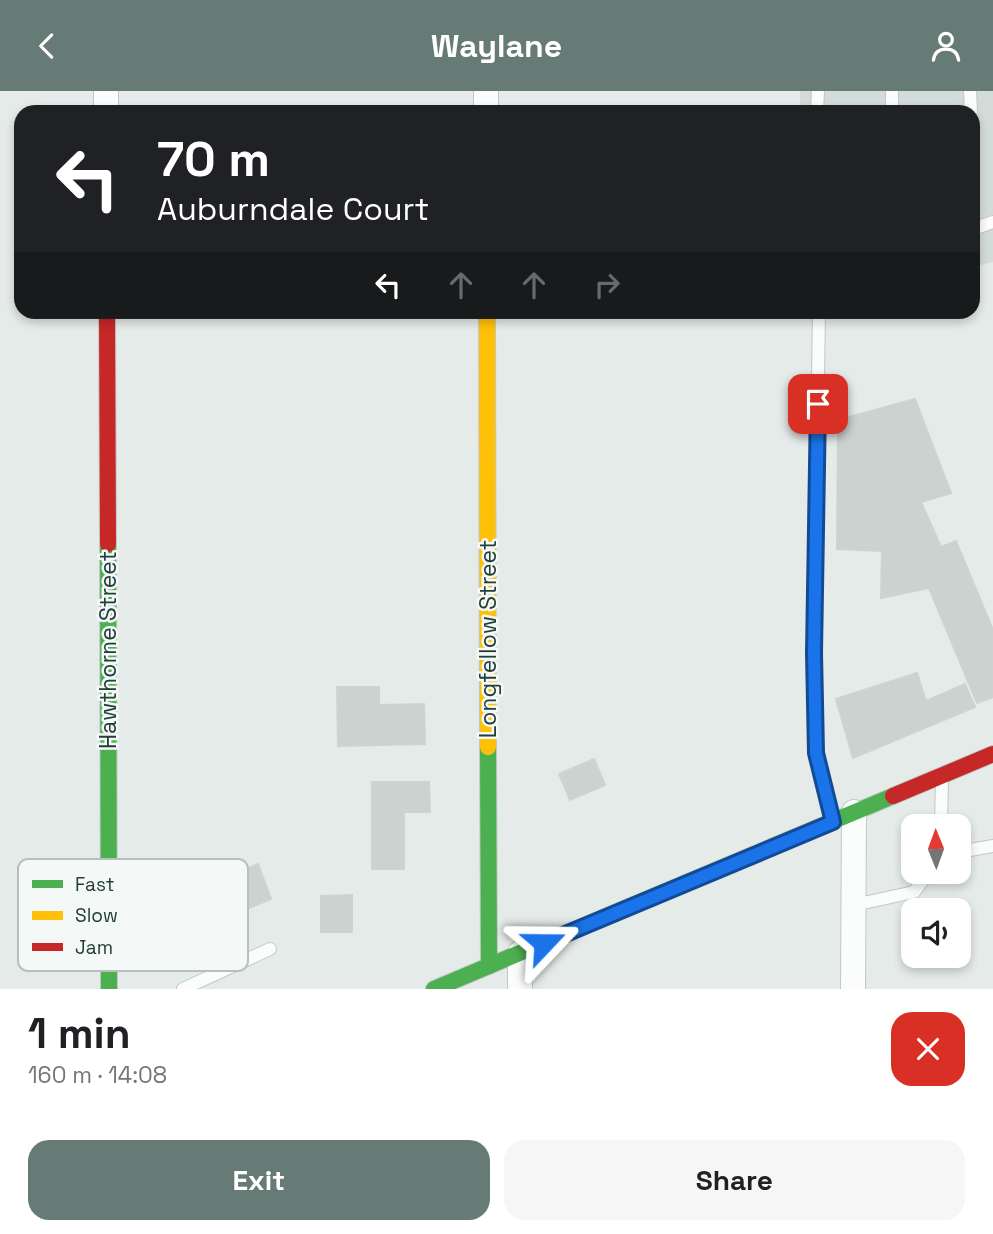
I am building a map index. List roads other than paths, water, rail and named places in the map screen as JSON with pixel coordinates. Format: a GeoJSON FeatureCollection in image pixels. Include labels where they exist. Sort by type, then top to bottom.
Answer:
{"type":"FeatureCollection","features":[{"type":"Feature","properties":{"kind":"street","name":"Hawthorne Street"},"geometry":{"type":"LineString","coordinates":[[107,319],[109,859]]}},
{"type":"Feature","properties":{"kind":"street","name":"Longfellow Street"},"geometry":{"type":"LineString","coordinates":[[487,319],[489,966]]}},
{"type":"Feature","properties":{"kind":"street"},"geometry":{"type":"LineString","coordinates":[[434,989],[993,754]]}},
{"type":"Feature","properties":{"kind":"street"},"geometry":{"type":"LineString","coordinates":[[844,817],[854,905],[853,989]]}},
{"type":"Feature","properties":{"kind":"street"},"geometry":{"type":"LineString","coordinates":[[520,953],[520,989]]}},
{"type":"Feature","properties":{"kind":"street","name":"Hawthorne Street"},"geometry":{"type":"LineString","coordinates":[[109,971],[109,989]]}},
{"type":"Feature","properties":{"kind":"lane"},"geometry":{"type":"LineString","coordinates":[[819,319],[814,653],[816,753],[844,817]]}},
{"type":"Feature","properties":{"kind":"lane"},"geometry":{"type":"LineString","coordinates":[[942,776],[942,814]]}},
{"type":"Feature","properties":{"kind":"lane"},"geometry":{"type":"LineString","coordinates":[[971,850],[993,846]]}},
{"type":"Feature","properties":{"kind":"lane"},"geometry":{"type":"LineString","coordinates":[[854,905],[914,892],[920,884]]}},
{"type":"Feature","properties":{"kind":"lane"},"geometry":{"type":"LineString","coordinates":[[248,959],[270,949]]}},
{"type":"Feature","properties":{"kind":"lane"},"geometry":{"type":"LineString","coordinates":[[183,989],[222,971]]}}]}
